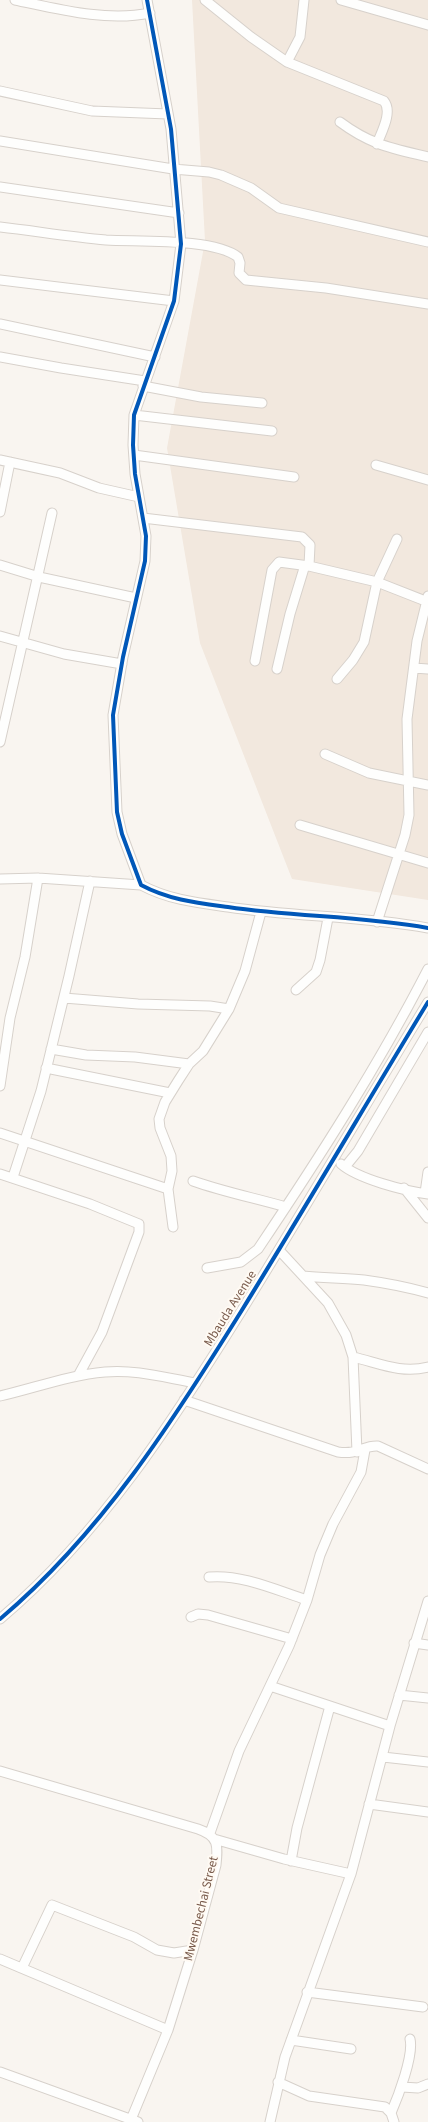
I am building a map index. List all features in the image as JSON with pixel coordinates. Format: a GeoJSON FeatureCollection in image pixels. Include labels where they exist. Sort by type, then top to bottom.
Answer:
{"type":"FeatureCollection","features":[{"type":"Feature","properties":{"kind":"street"},"geometry":{"type":"LineString","coordinates":[[15,0],[42,3],[118,17],[150,13]]}},
{"type":"Feature","properties":{"kind":"street"},"geometry":{"type":"LineString","coordinates":[[141,885],[122,834],[115,790],[113,715],[122,664],[145,561],[146,536],[142,518],[134,455],[134,415],[174,301],[181,244],[168,114],[147,0]]}},
{"type":"Feature","properties":{"kind":"street"},"geometry":{"type":"LineString","coordinates":[[205,0],[287,62],[384,101],[387,106],[388,113],[377,144]]}},
{"type":"Feature","properties":{"kind":"street"},"geometry":{"type":"LineString","coordinates":[[287,62],[300,37],[304,0]]}},
{"type":"Feature","properties":{"kind":"street"},"geometry":{"type":"LineString","coordinates":[[341,0],[428,26]]}},
{"type":"Feature","properties":{"kind":"street"},"geometry":{"type":"LineString","coordinates":[[0,92],[92,111],[168,114]]}},
{"type":"Feature","properties":{"kind":"street"},"geometry":{"type":"LineString","coordinates":[[340,122],[362,138],[377,144],[428,157]]}},
{"type":"Feature","properties":{"kind":"street"},"geometry":{"type":"LineString","coordinates":[[0,141],[174,169],[221,175],[251,188],[279,208],[428,242]]}},
{"type":"Feature","properties":{"kind":"street"},"geometry":{"type":"LineString","coordinates":[[0,187],[179,213]]}},
{"type":"Feature","properties":{"kind":"street"},"geometry":{"type":"LineString","coordinates":[[0,227],[106,240],[201,244],[234,254],[240,263],[241,276],[246,280],[326,288],[428,304]]}},
{"type":"Feature","properties":{"kind":"street"},"geometry":{"type":"LineString","coordinates":[[0,280],[174,301]]}},
{"type":"Feature","properties":{"kind":"street"},"geometry":{"type":"LineString","coordinates":[[0,324],[154,357]]}},
{"type":"Feature","properties":{"kind":"street"},"geometry":{"type":"LineString","coordinates":[[0,357],[144,383],[201,396],[262,403]]}},
{"type":"Feature","properties":{"kind":"street"},"geometry":{"type":"LineString","coordinates":[[134,415],[272,431]]}},
{"type":"Feature","properties":{"kind":"street"},"geometry":{"type":"LineString","coordinates":[[134,455],[294,477]]}},
{"type":"Feature","properties":{"kind":"street"},"geometry":{"type":"LineString","coordinates":[[0,460],[60,473],[100,488],[139,497]]}},
{"type":"Feature","properties":{"kind":"street"},"geometry":{"type":"LineString","coordinates":[[0,512],[10,462]]}},
{"type":"Feature","properties":{"kind":"street"},"geometry":{"type":"LineString","coordinates":[[376,465],[428,480]]}},
{"type":"Feature","properties":{"kind":"street"},"geometry":{"type":"LineString","coordinates":[[0,742],[39,577],[52,513]]}},
{"type":"Feature","properties":{"kind":"street"},"geometry":{"type":"LineString","coordinates":[[142,518],[302,537],[310,545],[307,565],[290,614],[277,669]]}},
{"type":"Feature","properties":{"kind":"street"},"geometry":{"type":"LineString","coordinates":[[337,679],[353,660],[364,642],[377,582],[397,539]]}},
{"type":"Feature","properties":{"kind":"street"},"geometry":{"type":"LineString","coordinates":[[255,661],[274,566],[282,562],[307,565],[377,582],[427,600],[417,640],[407,719],[410,782],[409,815],[377,922]]}},
{"type":"Feature","properties":{"kind":"street"},"geometry":{"type":"LineString","coordinates":[[0,565],[39,577],[136,598]]}},
{"type":"Feature","properties":{"kind":"street"},"geometry":{"type":"LineString","coordinates":[[0,636],[23,641],[64,654],[122,664]]}},
{"type":"Feature","properties":{"kind":"street"},"geometry":{"type":"LineString","coordinates":[[414,668],[428,669]]}},
{"type":"Feature","properties":{"kind":"street"},"geometry":{"type":"LineString","coordinates":[[325,754],[369,773],[428,785]]}},
{"type":"Feature","properties":{"kind":"street"},"geometry":{"type":"LineString","coordinates":[[300,825],[428,863]]}},
{"type":"Feature","properties":{"kind":"street"},"geometry":{"type":"LineString","coordinates":[[0,879],[38,878],[141,885],[167,896],[190,902],[261,912],[428,928]]}},
{"type":"Feature","properties":{"kind":"street"},"geometry":{"type":"LineString","coordinates":[[0,1086],[10,1018],[25,957],[38,878]]}},
{"type":"Feature","properties":{"kind":"street"},"geometry":{"type":"LineString","coordinates":[[12,1177],[24,1143],[46,1068],[64,998],[90,881]]}},
{"type":"Feature","properties":{"kind":"street"},"geometry":{"type":"LineString","coordinates":[[172,1227],[168,1189],[172,1171],[171,1156],[160,1128],[159,1118],[170,1093],[189,1064],[204,1051],[229,1009],[245,971],[261,912]]}},
{"type":"Feature","properties":{"kind":"street"},"geometry":{"type":"LineString","coordinates":[[296,990],[316,972],[320,960],[328,918]]}},
{"type":"Feature","properties":{"kind":"street"},"geometry":{"type":"LineString","coordinates":[[207,1268],[241,1262],[258,1249],[286,1207],[365,1079],[409,1005],[428,969]]}},
{"type":"Feature","properties":{"kind":"street"},"geometry":{"type":"LineString","coordinates":[[64,998],[138,1004],[210,1006],[229,1009]]}},
{"type":"Feature","properties":{"kind":"street","name":"Mbauda Avenue"},"geometry":{"type":"LineString","coordinates":[[0,1618],[27,1596],[61,1562],[132,1476],[196,1383],[279,1250],[428,1002]]}},
{"type":"Feature","properties":{"kind":"street"},"geometry":{"type":"LineString","coordinates":[[345,1167],[358,1150],[428,1032]]}},
{"type":"Feature","properties":{"kind":"street"},"geometry":{"type":"LineString","coordinates":[[51,1049],[86,1055],[134,1057],[189,1064]]}},
{"type":"Feature","properties":{"kind":"street"},"geometry":{"type":"LineString","coordinates":[[46,1068],[170,1093]]}},
{"type":"Feature","properties":{"kind":"street"},"geometry":{"type":"LineString","coordinates":[[0,1134],[24,1143],[76,1158],[106,1170],[168,1189]]}},
{"type":"Feature","properties":{"kind":"street"},"geometry":{"type":"LineString","coordinates":[[334,1158],[345,1167],[358,1174],[426,1194],[428,1172]]}},
{"type":"Feature","properties":{"kind":"street"},"geometry":{"type":"LineString","coordinates":[[0,1174],[116,1213],[139,1224],[140,1227],[102,1332],[78,1376]]}},
{"type":"Feature","properties":{"kind":"street"},"geometry":{"type":"LineString","coordinates":[[193,1181],[221,1191],[256,1198],[286,1207]]}},
{"type":"Feature","properties":{"kind":"street"},"geometry":{"type":"LineString","coordinates":[[404,1188],[428,1218]]}},
{"type":"Feature","properties":{"kind":"street"},"geometry":{"type":"LineString","coordinates":[[212,1836],[239,1751],[292,1639],[307,1600],[323,1549],[361,1472],[361,1451],[353,1357],[346,1335],[328,1303],[279,1250]]}},
{"type":"Feature","properties":{"kind":"street"},"geometry":{"type":"LineString","coordinates":[[303,1276],[363,1280],[402,1286],[428,1293]]}},
{"type":"Feature","properties":{"kind":"street"},"geometry":{"type":"LineString","coordinates":[[353,1357],[399,1370],[415,1371],[428,1367]]}},
{"type":"Feature","properties":{"kind":"street"},"geometry":{"type":"LineString","coordinates":[[0,1396],[78,1376],[105,1372],[134,1372],[196,1383]]}},
{"type":"Feature","properties":{"kind":"street"},"geometry":{"type":"LineString","coordinates":[[184,1400],[338,1452],[361,1451],[372,1446],[378,1446],[428,1469]]}},
{"type":"Feature","properties":{"kind":"street"},"geometry":{"type":"LineString","coordinates":[[209,1577],[224,1576],[243,1580],[307,1600]]}},
{"type":"Feature","properties":{"kind":"street"},"geometry":{"type":"LineString","coordinates":[[270,2122],[278,2082],[291,2040],[307,1992],[351,1874],[390,1726],[428,1601]]}},
{"type":"Feature","properties":{"kind":"street"},"geometry":{"type":"LineString","coordinates":[[191,1617],[198,1614],[208,1615],[292,1639]]}},
{"type":"Feature","properties":{"kind":"street"},"geometry":{"type":"LineString","coordinates":[[414,1643],[428,1645]]}},
{"type":"Feature","properties":{"kind":"street"},"geometry":{"type":"LineString","coordinates":[[270,1686],[390,1726]]}},
{"type":"Feature","properties":{"kind":"street"},"geometry":{"type":"LineString","coordinates":[[399,1695],[428,1698]]}},
{"type":"Feature","properties":{"kind":"street"},"geometry":{"type":"LineString","coordinates":[[291,1861],[299,1822],[330,1706]]}},
{"type":"Feature","properties":{"kind":"street"},"geometry":{"type":"LineString","coordinates":[[383,1757],[428,1762]]}},
{"type":"Feature","properties":{"kind":"street"},"geometry":{"type":"LineString","coordinates":[[0,1771],[291,1861],[351,1874]]}},
{"type":"Feature","properties":{"kind":"street"},"geometry":{"type":"LineString","coordinates":[[369,1804],[428,1812]]}},
{"type":"Feature","properties":{"kind":"street","name":"Mwembechai Street"},"geometry":{"type":"LineString","coordinates":[[133,2121],[168,2030],[193,1950],[216,1865],[217,1853],[212,1836]]}},
{"type":"Feature","properties":{"kind":"street"},"geometry":{"type":"LineString","coordinates":[[22,1968],[52,1905],[134,1937],[157,1950],[174,1953],[193,1950]]}},
{"type":"Feature","properties":{"kind":"street"},"geometry":{"type":"LineString","coordinates":[[0,1959],[168,2030]]}},
{"type":"Feature","properties":{"kind":"street"},"geometry":{"type":"LineString","coordinates":[[307,1992],[423,2007]]}},
{"type":"Feature","properties":{"kind":"street"},"geometry":{"type":"LineString","coordinates":[[391,2112],[402,2086],[411,2049],[410,2039]]}},
{"type":"Feature","properties":{"kind":"street"},"geometry":{"type":"LineString","coordinates":[[291,2040],[351,2049]]}},
{"type":"Feature","properties":{"kind":"street"},"geometry":{"type":"LineString","coordinates":[[0,2072],[133,2121]]}},
{"type":"Feature","properties":{"kind":"street"},"geometry":{"type":"LineString","coordinates":[[278,2082],[308,2096],[385,2107],[391,2112],[394,2122]]}},
{"type":"Feature","properties":{"kind":"street"},"geometry":{"type":"LineString","coordinates":[[402,2086],[418,2088],[428,2084]]}},
{"type":"Feature","properties":{"kind":"shaded area"},"geometry":{"type":"Polygon","coordinates":[[[192,0],[428,0],[428,900],[292,879],[200,643],[167,448],[205,241],[192,0]]]}},
{"type":"Feature","properties":{"kind":"cycle path"},"geometry":{"type":"LineString","coordinates":[[147,0],[171,129],[181,244],[174,301],[134,415],[133,445],[135,474],[146,536],[145,561],[123,657],[113,715],[117,812],[122,834],[141,885],[162,894],[195,902],[253,910],[378,921],[428,928]]}},
{"type":"Feature","properties":{"kind":"cycle path"},"geometry":{"type":"LineString","coordinates":[[0,1619],[37,1586],[71,1550],[103,1513],[162,1434],[242,1310],[428,1002]]}}]}
